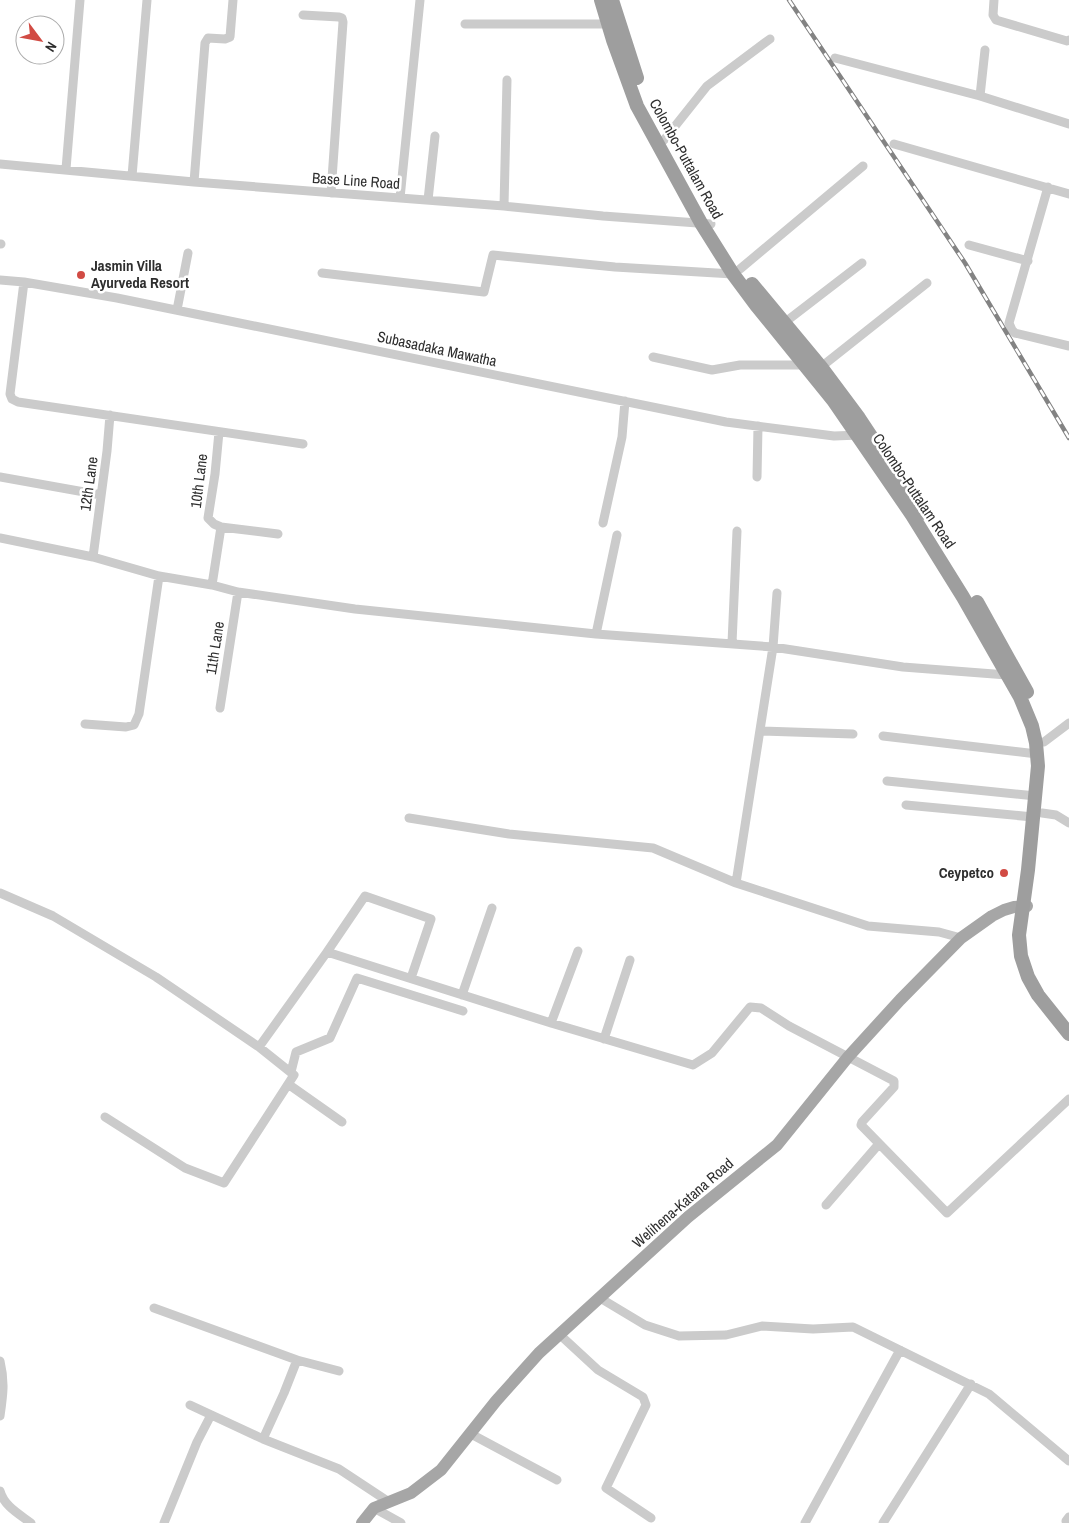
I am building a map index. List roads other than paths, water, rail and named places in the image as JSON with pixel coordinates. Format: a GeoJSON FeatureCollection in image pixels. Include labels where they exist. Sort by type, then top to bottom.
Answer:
{"type":"FeatureCollection","features":[{"type":"Feature","properties":{"kind":"highway","name":"Colombo-Puttalam Road"},"geometry":{"type":"LineString","coordinates":[[601,0],[638,106],[706,223],[756,305],[815,365]]}},
{"type":"Feature","properties":{"kind":"highway","name":"Colombo-Puttalam Road"},"geometry":{"type":"LineString","coordinates":[[612,0],[646,102],[706,223]]}},
{"type":"Feature","properties":{"kind":"highway","name":"Colombo-Puttalam Road"},"geometry":{"type":"LineString","coordinates":[[737,271],[784,322],[946,549],[1015,668],[1031,699],[1040,724],[1036,796],[1038,815]]}},
{"type":"Feature","properties":{"kind":"highway","name":"Colombo-Puttalam Road"},"geometry":{"type":"LineString","coordinates":[[864,434],[942,561],[1008,675],[1032,726],[1046,772],[1019,935],[1021,956],[1038,995],[1069,1034]]}},
{"type":"Feature","properties":{"kind":"highway","name":"Colombo-Puttalam Road"},"geometry":{"type":"LineString","coordinates":[[1024,906],[1024,935],[1027,958],[1033,965],[1049,997],[1069,1023]]}},
{"type":"Feature","properties":{"kind":"main road","name":"Welihena-Katana Road"},"geometry":{"type":"LineString","coordinates":[[362,1523],[374,1508],[411,1493],[441,1470],[496,1401],[539,1353],[688,1217],[777,1145],[848,1057],[900,1000],[961,938],[992,916],[1009,908],[1024,906]]}},
{"type":"Feature","properties":{"kind":"street"},"geometry":{"type":"LineString","coordinates":[[66,169],[80,0]]}},
{"type":"Feature","properties":{"kind":"street"},"geometry":{"type":"LineString","coordinates":[[132,176],[147,0]]}},
{"type":"Feature","properties":{"kind":"street"},"geometry":{"type":"LineString","coordinates":[[194,182],[205,44],[208,38],[225,39],[230,37],[234,0]]}},
{"type":"Feature","properties":{"kind":"street"},"geometry":{"type":"LineString","coordinates":[[400,198],[420,0]]}},
{"type":"Feature","properties":{"kind":"street"},"geometry":{"type":"LineString","coordinates":[[994,0],[993,16],[996,20],[1069,40]]}},
{"type":"Feature","properties":{"kind":"street"},"geometry":{"type":"LineString","coordinates":[[304,16],[338,17],[342,18],[343,22],[331,192]]}},
{"type":"Feature","properties":{"kind":"street"},"geometry":{"type":"LineString","coordinates":[[465,24],[608,24]]}},
{"type":"Feature","properties":{"kind":"street"},"geometry":{"type":"LineString","coordinates":[[664,140],[707,86],[770,39]]}},
{"type":"Feature","properties":{"kind":"street"},"geometry":{"type":"LineString","coordinates":[[980,96],[985,50]]}},
{"type":"Feature","properties":{"kind":"street"},"geometry":{"type":"LineString","coordinates":[[835,58],[980,96],[1069,124]]}},
{"type":"Feature","properties":{"kind":"street"},"geometry":{"type":"LineString","coordinates":[[504,206],[507,80]]}},
{"type":"Feature","properties":{"kind":"street"},"geometry":{"type":"LineString","coordinates":[[428,200],[435,136]]}},
{"type":"Feature","properties":{"kind":"street"},"geometry":{"type":"LineString","coordinates":[[894,144],[1069,194]]}},
{"type":"Feature","properties":{"kind":"street","name":"Base Line Road"},"geometry":{"type":"LineString","coordinates":[[0,164],[194,182],[706,223]]}},
{"type":"Feature","properties":{"kind":"street"},"geometry":{"type":"LineString","coordinates":[[322,272],[484,292],[493,254],[615,268],[737,271],[863,166]]}},
{"type":"Feature","properties":{"kind":"street"},"geometry":{"type":"LineString","coordinates":[[1048,187],[1010,319],[1012,330],[1015,333],[1069,346]]}},
{"type":"Feature","properties":{"kind":"street"},"geometry":{"type":"LineString","coordinates":[[969,245],[1028,261]]}},
{"type":"Feature","properties":{"kind":"street"},"geometry":{"type":"LineString","coordinates":[[177,310],[188,253]]}},
{"type":"Feature","properties":{"kind":"street"},"geometry":{"type":"LineString","coordinates":[[784,322],[862,263]]}},
{"type":"Feature","properties":{"kind":"street","name":"Subasadaka Mawatha"},"geometry":{"type":"LineString","coordinates":[[0,280],[24,282],[117,298],[726,422],[834,436],[864,434]]}},
{"type":"Feature","properties":{"kind":"street"},"geometry":{"type":"LineString","coordinates":[[24,282],[10,394],[12,399],[18,402],[303,444]]}},
{"type":"Feature","properties":{"kind":"street"},"geometry":{"type":"LineString","coordinates":[[653,357],[712,370],[740,365],[815,365],[927,283]]}},
{"type":"Feature","properties":{"kind":"street"},"geometry":{"type":"LineString","coordinates":[[603,523],[622,437],[625,402]]}},
{"type":"Feature","properties":{"kind":"street","name":"12th Lane"},"geometry":{"type":"LineString","coordinates":[[93,557],[110,416]]}},
{"type":"Feature","properties":{"kind":"street"},"geometry":{"type":"LineString","coordinates":[[757,477],[758,426]]}},
{"type":"Feature","properties":{"kind":"street","name":"10th Lane"},"geometry":{"type":"LineString","coordinates":[[219,432],[208,518],[214,524],[221,527]]}},
{"type":"Feature","properties":{"kind":"street"},"geometry":{"type":"LineString","coordinates":[[0,477],[101,495]]}},
{"type":"Feature","properties":{"kind":"street"},"geometry":{"type":"LineString","coordinates":[[212,585],[221,527],[278,534]]}},
{"type":"Feature","properties":{"kind":"street"},"geometry":{"type":"LineString","coordinates":[[732,643],[737,531]]}},
{"type":"Feature","properties":{"kind":"street"},"geometry":{"type":"LineString","coordinates":[[596,634],[617,535]]}},
{"type":"Feature","properties":{"kind":"street"},"geometry":{"type":"LineString","coordinates":[[0,538],[93,557],[159,576],[212,585],[238,592],[355,609],[596,634],[773,647],[903,667],[1008,675]]}},
{"type":"Feature","properties":{"kind":"street"},"geometry":{"type":"LineString","coordinates":[[86,724],[126,727],[134,725],[139,714],[159,576]]}},
{"type":"Feature","properties":{"kind":"street","name":"11th Lane"},"geometry":{"type":"LineString","coordinates":[[220,708],[238,592]]}},
{"type":"Feature","properties":{"kind":"street"},"geometry":{"type":"LineString","coordinates":[[736,883],[773,647],[777,594]]}},
{"type":"Feature","properties":{"kind":"street"},"geometry":{"type":"LineString","coordinates":[[884,736],[1039,747],[1069,723]]}},
{"type":"Feature","properties":{"kind":"street"},"geometry":{"type":"LineString","coordinates":[[760,731],[852,734]]}},
{"type":"Feature","properties":{"kind":"street"},"geometry":{"type":"LineString","coordinates":[[887,781],[1036,796]]}},
{"type":"Feature","properties":{"kind":"street"},"geometry":{"type":"LineString","coordinates":[[906,805],[1056,815],[1069,823]]}},
{"type":"Feature","properties":{"kind":"street"},"geometry":{"type":"LineString","coordinates":[[409,818],[509,834],[653,848],[736,883],[868,926],[939,932],[961,938]]}},
{"type":"Feature","properties":{"kind":"street"},"geometry":{"type":"LineString","coordinates":[[0,893],[53,916],[156,977],[259,1047],[294,1075],[224,1183],[184,1168],[105,1117]]}},
{"type":"Feature","properties":{"kind":"street"},"geometry":{"type":"LineString","coordinates":[[259,1047],[328,952],[365,896],[430,919],[411,978]]}},
{"type":"Feature","properties":{"kind":"street"},"geometry":{"type":"LineString","coordinates":[[462,995],[492,908]]}},
{"type":"Feature","properties":{"kind":"street"},"geometry":{"type":"LineString","coordinates":[[551,1023],[578,951]]}},
{"type":"Feature","properties":{"kind":"street"},"geometry":{"type":"LineString","coordinates":[[328,952],[551,1023],[693,1065],[712,1053],[750,1007],[761,1008],[894,1081],[894,1087],[861,1125],[878,1145],[947,1213],[1069,1099]]}},
{"type":"Feature","properties":{"kind":"street"},"geometry":{"type":"LineString","coordinates":[[604,1039],[630,960]]}},
{"type":"Feature","properties":{"kind":"street"},"geometry":{"type":"LineString","coordinates":[[291,1072],[296,1052],[330,1038],[357,978],[464,1011]]}},
{"type":"Feature","properties":{"kind":"street"},"geometry":{"type":"LineString","coordinates":[[288,1084],[342,1122]]}},
{"type":"Feature","properties":{"kind":"street"},"geometry":{"type":"LineString","coordinates":[[826,1205],[878,1145]]}},
{"type":"Feature","properties":{"kind":"street"},"geometry":{"type":"LineString","coordinates":[[600,1298],[646,1325],[678,1336],[726,1335],[762,1326],[813,1329],[853,1327],[989,1394],[1069,1460]]}},
{"type":"Feature","properties":{"kind":"street"},"geometry":{"type":"LineString","coordinates":[[154,1308],[297,1360],[339,1371]]}},
{"type":"Feature","properties":{"kind":"street"},"geometry":{"type":"LineString","coordinates":[[559,1334],[598,1370],[643,1397],[646,1405],[606,1488],[652,1518]]}},
{"type":"Feature","properties":{"kind":"street"},"geometry":{"type":"LineString","coordinates":[[805,1523],[900,1350]]}},
{"type":"Feature","properties":{"kind":"street"},"geometry":{"type":"LineString","coordinates":[[263,1439],[297,1360]]}},
{"type":"Feature","properties":{"kind":"street"},"geometry":{"type":"LineString","coordinates":[[0,1361],[4,1377],[0,1416]]}},
{"type":"Feature","properties":{"kind":"street"},"geometry":{"type":"LineString","coordinates":[[883,1523],[971,1384]]}},
{"type":"Feature","properties":{"kind":"street"},"geometry":{"type":"LineString","coordinates":[[190,1405],[263,1439],[338,1468],[389,1502]]}},
{"type":"Feature","properties":{"kind":"street"},"geometry":{"type":"LineString","coordinates":[[164,1523],[196,1442],[211,1415]]}},
{"type":"Feature","properties":{"kind":"street"},"geometry":{"type":"LineString","coordinates":[[471,1434],[557,1480]]}},
{"type":"Feature","properties":{"kind":"street"},"geometry":{"type":"LineString","coordinates":[[1,1495],[9,1506],[30,1523]]}},
{"type":"Feature","properties":{"kind":"street"},"geometry":{"type":"LineString","coordinates":[[374,1508],[401,1523]]}},
{"type":"Feature","properties":{"kind":"railway"},"geometry":{"type":"LineString","coordinates":[[789,0],[965,263],[1069,438]]}},
{"type":"Feature","properties":{"kind":"place","name":"Jasmin Villa Ayurveda Resort"},"geometry":{"type":"Point","coordinates":[81,275]}},
{"type":"Feature","properties":{"kind":"place","name":"Ceypetco"},"geometry":{"type":"Point","coordinates":[1004,873]}}]}
